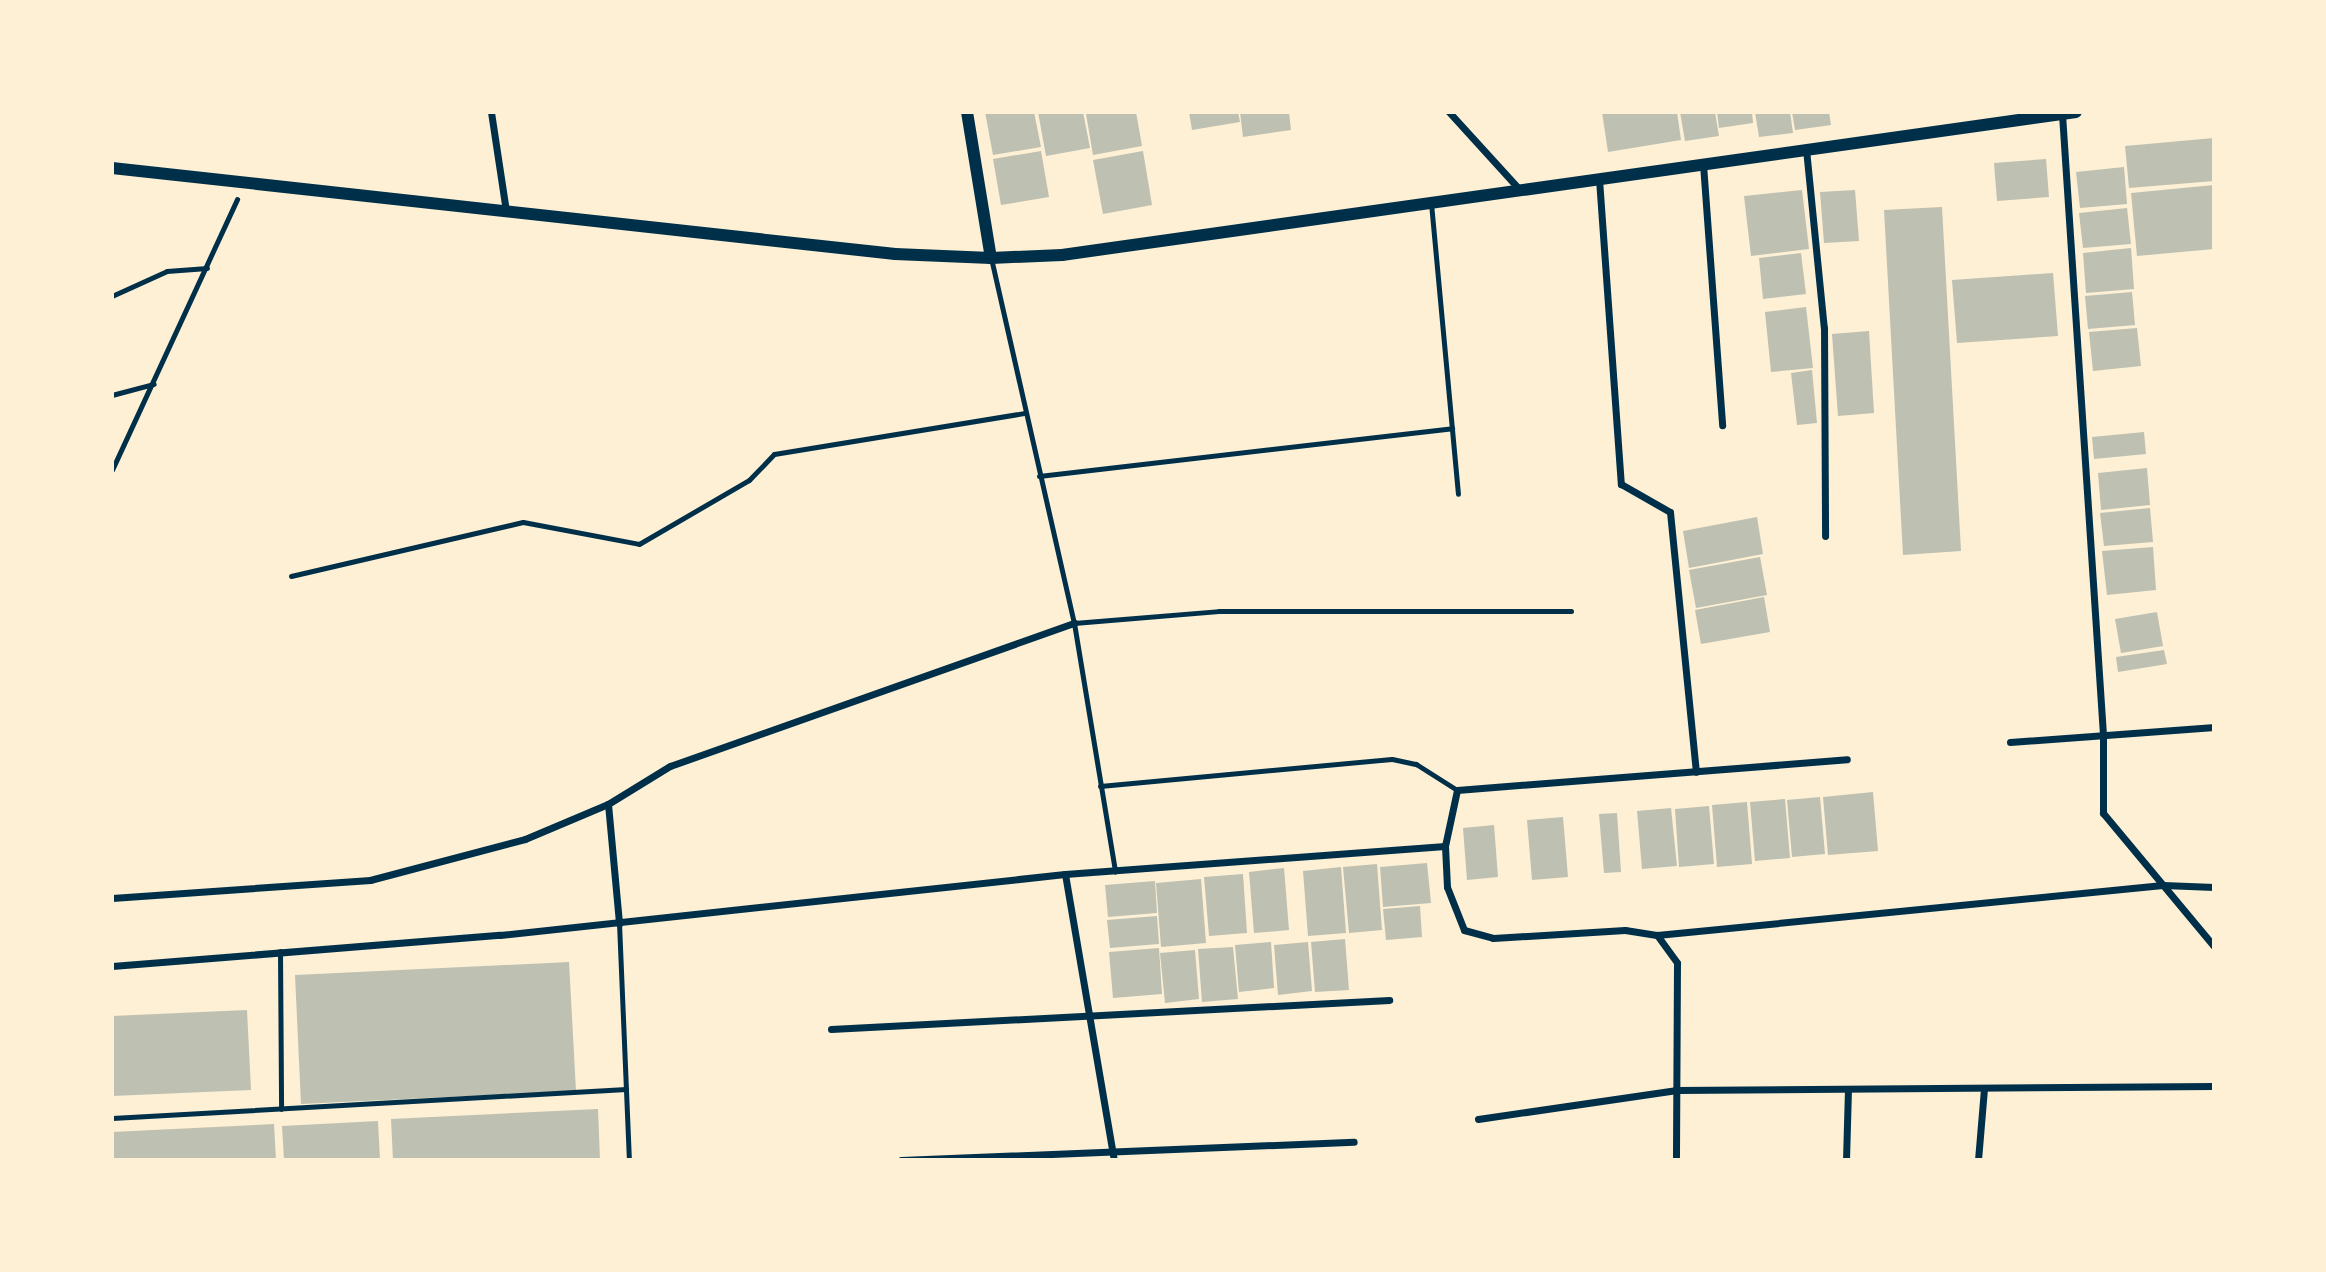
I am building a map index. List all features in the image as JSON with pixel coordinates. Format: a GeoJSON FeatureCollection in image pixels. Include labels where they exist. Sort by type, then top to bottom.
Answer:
{"type":"FeatureCollection","features":[{"type":"Feature","properties":{"kind":"street"},"geometry":{"type":"LineString","coordinates":[[491,112],[506,211]]}},
{"type":"Feature","properties":{"kind":"street"},"geometry":{"type":"LineString","coordinates":[[967,112],[991,258]]}},
{"type":"Feature","properties":{"kind":"street"},"geometry":{"type":"LineString","coordinates":[[1449,112],[1520,190]]}},
{"type":"Feature","properties":{"kind":"street"},"geometry":{"type":"LineString","coordinates":[[112,168],[895,254],[991,258],[1062,255],[2076,112]]}},
{"type":"Feature","properties":{"kind":"street"},"geometry":{"type":"LineString","coordinates":[[2062,114],[2103,734],[2103,813],[2214,946]]}},
{"type":"Feature","properties":{"kind":"street"},"geometry":{"type":"LineString","coordinates":[[1806,149],[1824,328],[1825,536]]}},
{"type":"Feature","properties":{"kind":"street"},"geometry":{"type":"LineString","coordinates":[[1703,164],[1722,425]]}},
{"type":"Feature","properties":{"kind":"street"},"geometry":{"type":"LineString","coordinates":[[1599,179],[1621,484],[1670,512],[1696,772]]}},
{"type":"Feature","properties":{"kind":"street"},"geometry":{"type":"LineString","coordinates":[[112,898],[370,880],[524,839],[608,804],[670,766],[1074,623]]}},
{"type":"Feature","properties":{"kind":"street"},"geometry":{"type":"LineString","coordinates":[[2010,742],[2214,727]]}},
{"type":"Feature","properties":{"kind":"street"},"geometry":{"type":"LineString","coordinates":[[1847,760],[1457,790],[1445,846],[1447,887],[1464,930],[1493,938],[1625,930],[1657,935],[2163,885],[2214,887]]}},
{"type":"Feature","properties":{"kind":"street"},"geometry":{"type":"LineString","coordinates":[[608,804],[619,923]]}},
{"type":"Feature","properties":{"kind":"street"},"geometry":{"type":"LineString","coordinates":[[112,966],[619,923],[1065,874],[1115,873],[1445,846]]}},
{"type":"Feature","properties":{"kind":"street"},"geometry":{"type":"LineString","coordinates":[[1065,874],[1086,1018],[1114,1160]]}},
{"type":"Feature","properties":{"kind":"street"},"geometry":{"type":"LineString","coordinates":[[1657,935],[1677,963],[1676,1160]]}},
{"type":"Feature","properties":{"kind":"street"},"geometry":{"type":"LineString","coordinates":[[831,1029],[1086,1018],[1389,999]]}},
{"type":"Feature","properties":{"kind":"street"},"geometry":{"type":"LineString","coordinates":[[1478,1119],[1677,1090],[2214,1086]]}},
{"type":"Feature","properties":{"kind":"street"},"geometry":{"type":"LineString","coordinates":[[1978,1160],[1984,1088]]}},
{"type":"Feature","properties":{"kind":"street"},"geometry":{"type":"LineString","coordinates":[[1846,1160],[1848,1089]]}},
{"type":"Feature","properties":{"kind":"street"},"geometry":{"type":"LineString","coordinates":[[901,1160],[1354,1142]]}},
{"type":"Feature","properties":{"kind":"lane"},"geometry":{"type":"LineString","coordinates":[[1432,203],[1458,494]]}},
{"type":"Feature","properties":{"kind":"lane"},"geometry":{"type":"LineString","coordinates":[[991,258],[1024,413],[1074,623],[1115,873]]}},
{"type":"Feature","properties":{"kind":"lane"},"geometry":{"type":"LineString","coordinates":[[291,576],[523,522],[639,544],[749,480],[774,454],[1024,413]]}},
{"type":"Feature","properties":{"kind":"lane"},"geometry":{"type":"LineString","coordinates":[[1039,476],[1452,428]]}},
{"type":"Feature","properties":{"kind":"lane"},"geometry":{"type":"LineString","coordinates":[[1074,623],[1233,611],[1571,611]]}},
{"type":"Feature","properties":{"kind":"lane"},"geometry":{"type":"LineString","coordinates":[[1100,786],[1391,759],[1416,764],[1457,790]]}},
{"type":"Feature","properties":{"kind":"lane"},"geometry":{"type":"LineString","coordinates":[[619,923],[629,1160]]}},
{"type":"Feature","properties":{"kind":"lane"},"geometry":{"type":"LineString","coordinates":[[280,951],[281,1109]]}},
{"type":"Feature","properties":{"kind":"lane"},"geometry":{"type":"LineString","coordinates":[[112,1118],[626,1089]]}},
{"type":"Feature","properties":{"kind":"path"},"geometry":{"type":"LineString","coordinates":[[112,470],[155,384],[244,182]]}},
{"type":"Feature","properties":{"kind":"path"},"geometry":{"type":"LineString","coordinates":[[112,296],[167,271],[207,268]]}},
{"type":"Feature","properties":{"kind":"path"},"geometry":{"type":"LineString","coordinates":[[112,395],[155,384]]}},
{"type":"Feature","properties":{"kind":"building"},"geometry":{"type":"Polygon","coordinates":[[[985,112],[1034,112],[1041,147],[993,155],[985,112]]]}},
{"type":"Feature","properties":{"kind":"building"},"geometry":{"type":"Polygon","coordinates":[[[1038,112],[1083,112],[1090,148],[1046,156],[1038,112]]]}},
{"type":"Feature","properties":{"kind":"building"},"geometry":{"type":"Polygon","coordinates":[[[1136,112],[1142,146],[1093,155],[1086,114],[1136,112]]]}},
{"type":"Feature","properties":{"kind":"building"},"geometry":{"type":"Polygon","coordinates":[[[1189,112],[1238,112],[1240,122],[1192,130],[1189,112]]]}},
{"type":"Feature","properties":{"kind":"building"},"geometry":{"type":"Polygon","coordinates":[[[1240,112],[1289,112],[1291,130],[1243,137],[1240,112]]]}},
{"type":"Feature","properties":{"kind":"building"},"geometry":{"type":"Polygon","coordinates":[[[1602,112],[1677,112],[1681,140],[1608,152],[1602,112]]]}},
{"type":"Feature","properties":{"kind":"building"},"geometry":{"type":"Polygon","coordinates":[[[1680,112],[1715,112],[1719,136],[1685,141],[1680,112]]]}},
{"type":"Feature","properties":{"kind":"building"},"geometry":{"type":"Polygon","coordinates":[[[1717,112],[1752,112],[1753,123],[1719,128],[1717,112]]]}},
{"type":"Feature","properties":{"kind":"building"},"geometry":{"type":"Polygon","coordinates":[[[1755,112],[1790,112],[1793,133],[1759,137],[1755,112]]]}},
{"type":"Feature","properties":{"kind":"building"},"geometry":{"type":"Polygon","coordinates":[[[1792,112],[1829,112],[1831,125],[1795,130],[1792,112]]]}},
{"type":"Feature","properties":{"kind":"building"},"geometry":{"type":"Polygon","coordinates":[[[2214,138],[2214,181],[2129,188],[2125,146],[2214,138]]]}},
{"type":"Feature","properties":{"kind":"building"},"geometry":{"type":"Polygon","coordinates":[[[1041,151],[1049,197],[1001,205],[993,159],[1041,151]]]}},
{"type":"Feature","properties":{"kind":"building"},"geometry":{"type":"Polygon","coordinates":[[[1143,151],[1152,205],[1103,214],[1093,160],[1143,151]]]}},
{"type":"Feature","properties":{"kind":"building"},"geometry":{"type":"Polygon","coordinates":[[[2046,159],[2049,197],[1997,201],[1994,163],[2046,159]]]}},
{"type":"Feature","properties":{"kind":"building"},"geometry":{"type":"Polygon","coordinates":[[[2124,167],[2127,204],[2080,208],[2076,172],[2124,167]]]}},
{"type":"Feature","properties":{"kind":"building"},"geometry":{"type":"Polygon","coordinates":[[[2214,185],[2214,249],[2137,256],[2131,193],[2214,185]]]}},
{"type":"Feature","properties":{"kind":"building"},"geometry":{"type":"Polygon","coordinates":[[[1802,190],[1809,249],[1751,256],[1744,196],[1802,190]]]}},
{"type":"Feature","properties":{"kind":"building"},"geometry":{"type":"Polygon","coordinates":[[[1855,190],[1859,241],[1824,243],[1820,192],[1855,190]]]}},
{"type":"Feature","properties":{"kind":"building"},"geometry":{"type":"Polygon","coordinates":[[[1942,207],[1961,551],[1903,555],[1884,210],[1942,207]]]}},
{"type":"Feature","properties":{"kind":"building"},"geometry":{"type":"Polygon","coordinates":[[[2127,208],[2131,244],[2083,248],[2079,213],[2127,208]]]}},
{"type":"Feature","properties":{"kind":"building"},"geometry":{"type":"Polygon","coordinates":[[[2131,248],[2134,289],[2086,293],[2083,253],[2131,248]]]}},
{"type":"Feature","properties":{"kind":"building"},"geometry":{"type":"Polygon","coordinates":[[[1801,253],[1806,294],[1763,299],[1759,258],[1801,253]]]}},
{"type":"Feature","properties":{"kind":"building"},"geometry":{"type":"Polygon","coordinates":[[[2053,273],[2058,336],[1957,343],[1952,280],[2053,273]]]}},
{"type":"Feature","properties":{"kind":"building"},"geometry":{"type":"Polygon","coordinates":[[[2132,292],[2135,325],[2088,329],[2085,296],[2132,292]]]}},
{"type":"Feature","properties":{"kind":"building"},"geometry":{"type":"Polygon","coordinates":[[[1806,307],[1813,368],[1771,372],[1765,312],[1806,307]]]}},
{"type":"Feature","properties":{"kind":"building"},"geometry":{"type":"Polygon","coordinates":[[[2137,328],[2141,366],[2093,371],[2089,332],[2137,328]]]}},
{"type":"Feature","properties":{"kind":"building"},"geometry":{"type":"Polygon","coordinates":[[[1869,331],[1874,413],[1838,416],[1832,334],[1869,331]]]}},
{"type":"Feature","properties":{"kind":"building"},"geometry":{"type":"Polygon","coordinates":[[[1812,370],[1817,423],[1797,425],[1791,373],[1812,370]]]}},
{"type":"Feature","properties":{"kind":"building"},"geometry":{"type":"Polygon","coordinates":[[[2144,432],[2146,454],[2094,459],[2092,437],[2144,432]]]}},
{"type":"Feature","properties":{"kind":"building"},"geometry":{"type":"Polygon","coordinates":[[[2147,468],[2150,505],[2101,510],[2098,473],[2147,468]]]}},
{"type":"Feature","properties":{"kind":"building"},"geometry":{"type":"Polygon","coordinates":[[[2150,508],[2153,542],[2104,546],[2100,513],[2150,508]]]}},
{"type":"Feature","properties":{"kind":"building"},"geometry":{"type":"Polygon","coordinates":[[[1757,517],[1763,554],[1689,568],[1683,531],[1757,517]]]}},
{"type":"Feature","properties":{"kind":"building"},"geometry":{"type":"Polygon","coordinates":[[[2153,547],[2156,590],[2107,595],[2102,551],[2153,547]]]}},
{"type":"Feature","properties":{"kind":"building"},"geometry":{"type":"Polygon","coordinates":[[[1760,557],[1767,595],[1696,608],[1689,570],[1760,557]]]}},
{"type":"Feature","properties":{"kind":"building"},"geometry":{"type":"Polygon","coordinates":[[[1764,597],[1770,632],[1701,644],[1695,610],[1764,597]]]}},
{"type":"Feature","properties":{"kind":"building"},"geometry":{"type":"Polygon","coordinates":[[[2157,612],[2163,646],[2121,653],[2115,619],[2157,612]]]}},
{"type":"Feature","properties":{"kind":"building"},"geometry":{"type":"Polygon","coordinates":[[[2164,650],[2167,664],[2118,672],[2116,657],[2164,650]]]}},
{"type":"Feature","properties":{"kind":"building"},"geometry":{"type":"Polygon","coordinates":[[[1873,792],[1878,851],[1828,855],[1823,797],[1873,792]]]}},
{"type":"Feature","properties":{"kind":"building"},"geometry":{"type":"Polygon","coordinates":[[[1820,797],[1825,854],[1792,857],[1787,800],[1820,797]]]}},
{"type":"Feature","properties":{"kind":"building"},"geometry":{"type":"Polygon","coordinates":[[[1785,799],[1790,858],[1755,861],[1750,802],[1785,799]]]}},
{"type":"Feature","properties":{"kind":"building"},"geometry":{"type":"Polygon","coordinates":[[[1747,802],[1752,864],[1717,867],[1712,805],[1747,802]]]}},
{"type":"Feature","properties":{"kind":"building"},"geometry":{"type":"Polygon","coordinates":[[[1709,806],[1714,864],[1679,867],[1675,809],[1709,806]]]}},
{"type":"Feature","properties":{"kind":"building"},"geometry":{"type":"Polygon","coordinates":[[[1671,808],[1677,866],[1642,869],[1637,811],[1671,808]]]}},
{"type":"Feature","properties":{"kind":"building"},"geometry":{"type":"Polygon","coordinates":[[[1617,813],[1621,872],[1604,873],[1599,814],[1617,813]]]}},
{"type":"Feature","properties":{"kind":"building"},"geometry":{"type":"Polygon","coordinates":[[[1563,817],[1568,877],[1532,880],[1527,820],[1563,817]]]}},
{"type":"Feature","properties":{"kind":"building"},"geometry":{"type":"Polygon","coordinates":[[[1494,825],[1498,877],[1467,880],[1463,828],[1494,825]]]}},
{"type":"Feature","properties":{"kind":"building"},"geometry":{"type":"Polygon","coordinates":[[[1427,863],[1431,903],[1383,907],[1380,867],[1427,863]]]}},
{"type":"Feature","properties":{"kind":"building"},"geometry":{"type":"Polygon","coordinates":[[[1377,864],[1382,930],[1349,933],[1343,867],[1377,864]]]}},
{"type":"Feature","properties":{"kind":"building"},"geometry":{"type":"Polygon","coordinates":[[[1341,867],[1346,933],[1308,936],[1303,871],[1341,867]]]}},
{"type":"Feature","properties":{"kind":"building"},"geometry":{"type":"Polygon","coordinates":[[[1284,868],[1289,930],[1254,933],[1249,872],[1284,868]]]}},
{"type":"Feature","properties":{"kind":"building"},"geometry":{"type":"Polygon","coordinates":[[[1243,874],[1247,933],[1209,936],[1204,877],[1243,874]]]}},
{"type":"Feature","properties":{"kind":"building"},"geometry":{"type":"Polygon","coordinates":[[[1201,879],[1206,943],[1161,947],[1156,883],[1201,879]]]}},
{"type":"Feature","properties":{"kind":"building"},"geometry":{"type":"Polygon","coordinates":[[[1155,881],[1157,913],[1108,917],[1105,885],[1155,881]]]}},
{"type":"Feature","properties":{"kind":"building"},"geometry":{"type":"Polygon","coordinates":[[[1420,906],[1422,937],[1386,940],[1383,909],[1420,906]]]}},
{"type":"Feature","properties":{"kind":"building"},"geometry":{"type":"Polygon","coordinates":[[[1157,916],[1159,944],[1110,948],[1107,920],[1157,916]]]}},
{"type":"Feature","properties":{"kind":"building"},"geometry":{"type":"Polygon","coordinates":[[[1345,939],[1349,990],[1315,992],[1311,942],[1345,939]]]}},
{"type":"Feature","properties":{"kind":"building"},"geometry":{"type":"Polygon","coordinates":[[[1271,942],[1274,988],[1239,992],[1235,945],[1271,942]]]}},
{"type":"Feature","properties":{"kind":"building"},"geometry":{"type":"Polygon","coordinates":[[[1308,942],[1312,991],[1278,995],[1274,945],[1308,942]]]}},
{"type":"Feature","properties":{"kind":"building"},"geometry":{"type":"Polygon","coordinates":[[[1233,947],[1238,999],[1202,1002],[1198,949],[1233,947]]]}},
{"type":"Feature","properties":{"kind":"building"},"geometry":{"type":"Polygon","coordinates":[[[1159,948],[1162,994],[1113,998],[1109,952],[1159,948]]]}},
{"type":"Feature","properties":{"kind":"building"},"geometry":{"type":"Polygon","coordinates":[[[1195,950],[1199,999],[1165,1003],[1160,953],[1195,950]]]}},
{"type":"Feature","properties":{"kind":"building"},"geometry":{"type":"Polygon","coordinates":[[[569,962],[576,1091],[301,1104],[295,975],[569,962]]]}},
{"type":"Feature","properties":{"kind":"building"},"geometry":{"type":"Polygon","coordinates":[[[247,1010],[251,1090],[112,1096],[112,1016],[247,1010]]]}},
{"type":"Feature","properties":{"kind":"building"},"geometry":{"type":"Polygon","coordinates":[[[598,1109],[600,1160],[393,1160],[391,1119],[598,1109]]]}},
{"type":"Feature","properties":{"kind":"building"},"geometry":{"type":"Polygon","coordinates":[[[378,1121],[380,1160],[284,1160],[282,1126],[378,1121]]]}},
{"type":"Feature","properties":{"kind":"building"},"geometry":{"type":"Polygon","coordinates":[[[274,1124],[276,1160],[112,1160],[112,1132],[274,1124]]]}}]}
